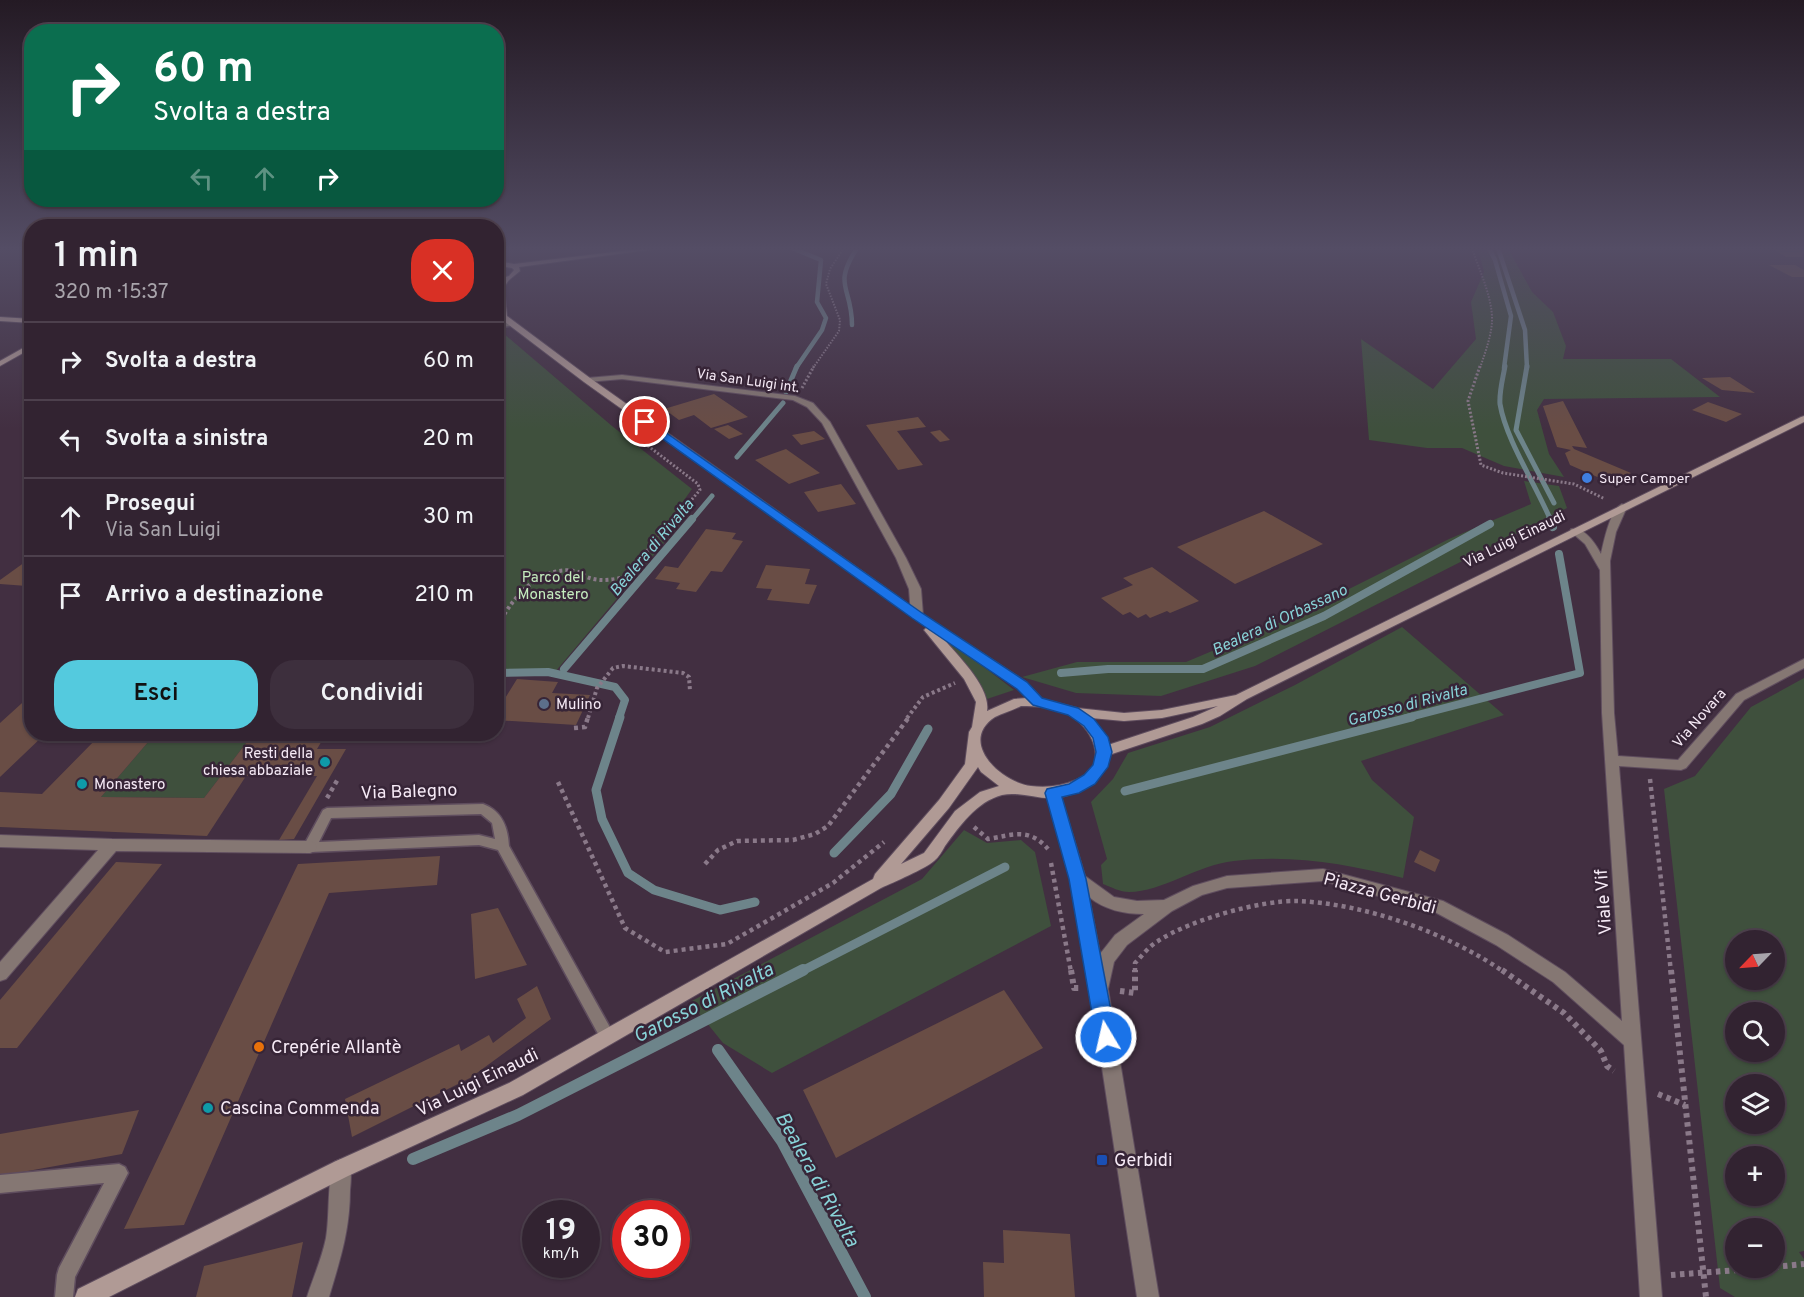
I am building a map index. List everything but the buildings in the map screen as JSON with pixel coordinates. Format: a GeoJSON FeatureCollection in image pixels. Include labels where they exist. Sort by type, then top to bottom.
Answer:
{"type":"FeatureCollection","features":[{"type":"Feature","properties":{"kind":"main road"},"geometry":{"type":"LineString","coordinates":[[504,317],[587,380],[917,615],[1022,685],[1038,702]]}},
{"type":"Feature","properties":{"kind":"main road"},"geometry":{"type":"LineString","coordinates":[[0,319],[24,320]]}},
{"type":"Feature","properties":{"kind":"main road"},"geometry":{"type":"LineString","coordinates":[[0,364],[24,350]]}},
{"type":"Feature","properties":{"kind":"main road","name":"Via Luigi Einaudi"},"geometry":{"type":"LineString","coordinates":[[1104,752],[1129,741],[1183,726],[1212,715],[1243,696],[1804,419]]}},
{"type":"Feature","properties":{"kind":"main road","name":"Via Luigi Einaudi"},"geometry":{"type":"LineString","coordinates":[[876,884],[925,828],[972,765],[982,702],[969,677],[917,615]]}},
{"type":"Feature","properties":{"kind":"main road","name":"Via Luigi Einaudi"},"geometry":{"type":"LineString","coordinates":[[1073,711],[1124,717],[1152,715],[1243,696]]}},
{"type":"Feature","properties":{"kind":"main road"},"geometry":{"type":"LineString","coordinates":[[1019,702],[1038,702],[1073,711],[1089,722],[1100,737],[1104,752],[1100,767],[1089,780],[1073,789],[1053,793],[1018,789],[999,781],[984,768],[976,754],[976,733],[988,715],[1002,707],[1019,702]]}},
{"type":"Feature","properties":{"kind":"main road","name":"Via Luigi Einaudi"},"geometry":{"type":"LineString","coordinates":[[86,1297],[341,1169],[516,1089],[929,856],[960,815],[985,796],[1002,790],[1018,789]]}},
{"type":"Feature","properties":{"kind":"street","name":"Via San Luigi int."},"geometry":{"type":"LineString","coordinates":[[587,380],[622,377],[795,398],[810,405],[826,422],[901,558],[915,590],[917,615]]}},
{"type":"Feature","properties":{"kind":"street","name":"Viale Vif"},"geometry":{"type":"LineString","coordinates":[[1622,507],[1611,532],[1605,569],[1608,712],[1650,1297]]}},
{"type":"Feature","properties":{"kind":"street"},"geometry":{"type":"LineString","coordinates":[[1575,531],[1589,542],[1605,569]]}},
{"type":"Feature","properties":{"kind":"street","name":"Via Novara"},"geometry":{"type":"LineString","coordinates":[[1612,761],[1680,765],[1740,697],[1804,663]]}},
{"type":"Feature","properties":{"kind":"street","name":"Piazza Gerbidi"},"geometry":{"type":"LineString","coordinates":[[1053,793],[1078,879],[1099,989],[1148,1297]]}},
{"type":"Feature","properties":{"kind":"street"},"geometry":{"type":"LineString","coordinates":[[0,841],[112,845],[310,847]]}},
{"type":"Feature","properties":{"kind":"street"},"geometry":{"type":"LineString","coordinates":[[0,974],[112,845]]}},
{"type":"Feature","properties":{"kind":"street","name":"Piazza Gerbidi"},"geometry":{"type":"LineString","coordinates":[[1099,989],[1106,959],[1121,940],[1166,906],[1198,890],[1227,882],[1323,875],[1437,906],[1502,940],[1559,977],[1632,1041]]}},
{"type":"Feature","properties":{"kind":"street"},"geometry":{"type":"LineString","coordinates":[[1078,879],[1101,900],[1117,906],[1136,909],[1166,906]]}},
{"type":"Feature","properties":{"kind":"street"},"geometry":{"type":"LineString","coordinates":[[318,1297],[336,1239],[341,1169]]}},
{"type":"Feature","properties":{"kind":"lane"},"geometry":{"type":"LineString","coordinates":[[504,325],[513,324]]}},
{"type":"Feature","properties":{"kind":"lane","name":"Via Balegno"},"geometry":{"type":"LineString","coordinates":[[310,847],[327,813],[483,809],[496,817],[502,827],[502,846],[607,1036]]}},
{"type":"Feature","properties":{"kind":"lane"},"geometry":{"type":"LineString","coordinates":[[310,847],[479,840],[502,846]]}},
{"type":"Feature","properties":{"kind":"lane"},"geometry":{"type":"LineString","coordinates":[[0,1184],[119,1173],[66,1275],[63,1297]]}},
{"type":"Feature","properties":{"kind":"path"},"geometry":{"type":"LineString","coordinates":[[795,398],[817,360],[839,331],[840,320],[836,309]]}},
{"type":"Feature","properties":{"kind":"path"},"geometry":{"type":"LineString","coordinates":[[1490,309],[1492,320],[1487,347],[1468,401],[1481,465],[1503,473],[1574,484],[1622,507]]}},
{"type":"Feature","properties":{"kind":"path"},"geometry":{"type":"LineString","coordinates":[[504,612],[523,588],[538,578],[576,570],[590,578],[611,580],[625,577],[691,500]]}},
{"type":"Feature","properties":{"kind":"path"},"geometry":{"type":"LineString","coordinates":[[574,728],[585,726],[597,688],[613,668],[623,666],[683,673],[689,677],[690,691]]}},
{"type":"Feature","properties":{"kind":"path"},"geometry":{"type":"LineString","coordinates":[[705,864],[718,850],[737,842],[793,840],[815,834],[828,826],[836,820],[923,697],[969,677]]}},
{"type":"Feature","properties":{"kind":"path"},"geometry":{"type":"LineString","coordinates":[[1648,763],[1706,1297]]}},
{"type":"Feature","properties":{"kind":"path"},"geometry":{"type":"LineString","coordinates":[[1099,989],[1135,993],[1135,963],[1157,941],[1226,910],[1296,901],[1354,908],[1414,927],[1481,956],[1564,1013],[1601,1051],[1606,1066],[1635,1085],[1685,1105]]}},
{"type":"Feature","properties":{"kind":"path"},"geometry":{"type":"LineString","coordinates":[[1785,1266],[1804,1264]]}},
{"type":"Feature","properties":{"kind":"path"},"geometry":{"type":"LineString","coordinates":[[1648,1277],[1725,1271]]}},
{"type":"Feature","properties":{"kind":"green space"},"geometry":{"type":"Polygon","coordinates":[[[1472,309],[1549,309],[1553,312],[1566,346],[1563,359],[1671,359],[1720,397],[1544,399],[1537,410],[1549,454],[1564,477],[1504,466],[1462,448],[1427,448],[1369,440],[1361,339],[1433,389],[1476,339],[1472,309]]]}},
{"type":"Feature","properties":{"kind":"green space","name":"Parco del Monastero"},"geometry":{"type":"Polygon","coordinates":[[[504,334],[612,426],[692,489],[674,514],[690,512],[555,672],[504,676],[504,334]]]}},
{"type":"Feature","properties":{"kind":"green space"},"geometry":{"type":"Polygon","coordinates":[[[1524,481],[1559,486],[1567,508],[1255,666],[1161,696],[1076,693],[1022,677],[1077,662],[1186,662],[1295,616],[1449,539],[1531,504],[1524,481]]]}},
{"type":"Feature","properties":{"kind":"green space"},"geometry":{"type":"Polygon","coordinates":[[[1402,627],[1504,715],[1361,761],[1372,780],[1414,817],[1403,878],[1361,868],[1319,862],[1256,859],[1220,863],[1141,891],[1126,892],[1103,884],[1101,865],[1107,859],[1091,802],[1113,779],[1128,753],[1210,727],[1295,685],[1402,627]]]}},
{"type":"Feature","properties":{"kind":"green space"},"geometry":{"type":"Polygon","coordinates":[[[949,640],[1014,690],[987,699],[976,678],[946,644],[949,640]]]}},
{"type":"Feature","properties":{"kind":"green space"},"geometry":{"type":"Polygon","coordinates":[[[1804,678],[1804,1251],[1799,1252],[1804,1259],[1804,1297],[1735,1297],[1720,1288],[1664,789],[1695,776],[1751,707],[1804,678]]]}},
{"type":"Feature","properties":{"kind":"green space"},"geometry":{"type":"Polygon","coordinates":[[[149,741],[248,741],[204,798],[101,797],[149,741]]]}},
{"type":"Feature","properties":{"kind":"green space"},"geometry":{"type":"Polygon","coordinates":[[[964,830],[987,843],[1021,840],[1035,852],[1051,926],[772,1073],[723,1043],[690,1002],[922,879],[964,830]]]}},
{"type":"Feature","properties":{"kind":"waterway"},"geometry":{"type":"LineString","coordinates":[[796,367],[822,330],[826,318],[821,309]]}},
{"type":"Feature","properties":{"kind":"waterway"},"geometry":{"type":"LineString","coordinates":[[850,309],[852,325]]}},
{"type":"Feature","properties":{"kind":"waterway","name":"Garosso di Rivalta"},"geometry":{"type":"LineString","coordinates":[[1504,368],[1511,316],[1509,309]]}},
{"type":"Feature","properties":{"kind":"waterway","name":"Bealera di Orbassano"},"geometry":{"type":"LineString","coordinates":[[1518,309],[1525,330],[1527,366]]}},
{"type":"Feature","properties":{"kind":"waterway","name":"Garosso di Rivalta"},"geometry":{"type":"LineString","coordinates":[[1505,366],[1500,399],[1503,418],[1551,521]]}},
{"type":"Feature","properties":{"kind":"waterway","name":"Bealera di Orbassano"},"geometry":{"type":"LineString","coordinates":[[1527,366],[1516,430],[1554,503]]}},
{"type":"Feature","properties":{"kind":"waterway","name":"Bealera di Rivalta"},"geometry":{"type":"LineString","coordinates":[[786,392],[796,367]]}},
{"type":"Feature","properties":{"kind":"waterway","name":"Bealera di Rivalta"},"geometry":{"type":"LineString","coordinates":[[737,457],[783,403]]}},
{"type":"Feature","properties":{"kind":"waterway","name":"Bealera di Rivalta"},"geometry":{"type":"LineString","coordinates":[[691,521],[712,496]]}},
{"type":"Feature","properties":{"kind":"waterway","name":"Bealera di Rivalta"},"geometry":{"type":"LineString","coordinates":[[564,669],[692,519]]}},
{"type":"Feature","properties":{"kind":"waterway","name":"Garosso di Rivalta"},"geometry":{"type":"LineString","coordinates":[[1550,519],[1553,527]]}},
{"type":"Feature","properties":{"kind":"waterway","name":"Bealera di Orbassano"},"geometry":{"type":"LineString","coordinates":[[1061,673],[1108,669],[1203,669],[1324,616],[1490,524]]}},
{"type":"Feature","properties":{"kind":"waterway","name":"Garosso di Rivalta"},"geometry":{"type":"LineString","coordinates":[[1406,718],[1580,673],[1559,554]]}},
{"type":"Feature","properties":{"kind":"waterway","name":"Bealera di Orbassano"},"geometry":{"type":"LineString","coordinates":[[504,673],[548,672],[615,687],[625,700],[619,718]]}},
{"type":"Feature","properties":{"kind":"waterway","name":"Bealera di Orbassano"},"geometry":{"type":"LineString","coordinates":[[620,717],[596,790],[602,819],[628,873],[654,890],[720,910],[755,902]]}},
{"type":"Feature","properties":{"kind":"waterway","name":"Garosso di Rivalta"},"geometry":{"type":"LineString","coordinates":[[1125,791],[1412,717]]}},
{"type":"Feature","properties":{"kind":"waterway","name":"Bealera di Orbassano"},"geometry":{"type":"LineString","coordinates":[[834,853],[891,794],[928,729]]}},
{"type":"Feature","properties":{"kind":"waterway","name":"Garosso di Rivalta"},"geometry":{"type":"LineString","coordinates":[[800,972],[1005,867]]}},
{"type":"Feature","properties":{"kind":"waterway","name":"Garosso di Rivalta"},"geometry":{"type":"LineString","coordinates":[[413,1159],[518,1115],[803,970]]}},
{"type":"Feature","properties":{"kind":"waterway","name":"Bealera di Rivalta"},"geometry":{"type":"LineString","coordinates":[[718,1050],[782,1141],[865,1297]]}},
{"type":"Feature","properties":{"kind":"place","name":"Super Camper"},"geometry":{"type":"Point","coordinates":[1587,478]}},
{"type":"Feature","properties":{"kind":"place","name":"Mulino"},"geometry":{"type":"Point","coordinates":[544,704]}},
{"type":"Feature","properties":{"kind":"place","name":"Resti della chiesa abbaziale"},"geometry":{"type":"Point","coordinates":[325,762]}},
{"type":"Feature","properties":{"kind":"place","name":"Monastero"},"geometry":{"type":"Point","coordinates":[82,784]}},
{"type":"Feature","properties":{"kind":"place","name":"Crepérie Allantè"},"geometry":{"type":"Point","coordinates":[259,1047]}},
{"type":"Feature","properties":{"kind":"place","name":"Cascina Commenda"},"geometry":{"type":"Point","coordinates":[208,1108]}},
{"type":"Feature","properties":{"kind":"place","name":"Gerbidi"},"geometry":{"type":"Point","coordinates":[1102,1160]}},
{"type":"Feature","properties":{"kind":"route"},"geometry":{"type":"LineString","coordinates":[[645,422],[917,615],[1022,685],[1038,702],[1073,711],[1089,722],[1100,737],[1104,752],[1100,767],[1089,780],[1073,789],[1053,793],[1078,879],[1106,1037]]}}]}
